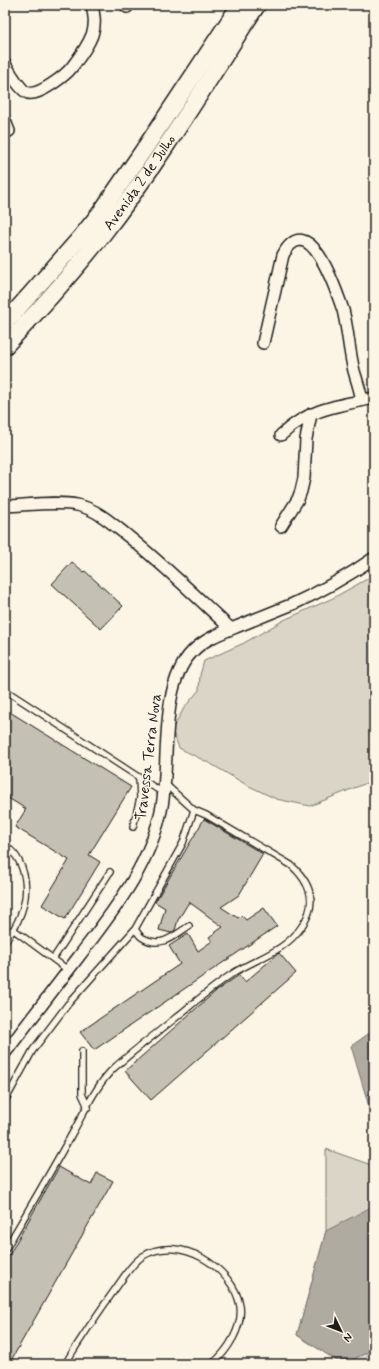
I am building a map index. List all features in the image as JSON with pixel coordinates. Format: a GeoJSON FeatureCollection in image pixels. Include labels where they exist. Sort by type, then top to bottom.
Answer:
{"type":"FeatureCollection","features":[{"type":"Feature","properties":{"kind":"main road","name":"Avenida 2 de Julho"},"geometry":{"type":"LineString","coordinates":[[5,323],[81,237],[101,212],[240,5]]}},
{"type":"Feature","properties":{"kind":"main road","name":"Avenida 2 de Julho"},"geometry":{"type":"LineString","coordinates":[[5,346],[58,289],[104,233],[156,160],[257,5]]}},
{"type":"Feature","properties":{"kind":"street"},"geometry":{"type":"LineString","coordinates":[[5,64],[9,77],[26,92],[33,94],[63,76],[72,68],[85,49],[92,35],[94,25],[92,5]]}},
{"type":"Feature","properties":{"kind":"street"},"geometry":{"type":"LineString","coordinates":[[263,343],[283,255],[292,242],[298,239],[304,240],[314,248],[323,261],[343,310],[354,369],[362,400]]}},
{"type":"Feature","properties":{"kind":"street"},"geometry":{"type":"LineString","coordinates":[[281,435],[289,427],[311,414],[330,407],[374,398]]}},
{"type":"Feature","properties":{"kind":"street"},"geometry":{"type":"LineString","coordinates":[[281,526],[298,499],[301,491],[304,478],[306,439],[311,414]]}},
{"type":"Feature","properties":{"kind":"street"},"geometry":{"type":"LineString","coordinates":[[7,506],[62,504],[78,505],[89,509],[108,520],[156,558],[231,629]]}},
{"type":"Feature","properties":{"kind":"street","name":"Travessa Terra Nova"},"geometry":{"type":"LineString","coordinates":[[5,1053],[114,910],[140,869],[150,847],[162,805],[170,703],[177,675],[185,659],[199,645],[209,639],[294,604],[354,572],[374,558]]}},
{"type":"Feature","properties":{"kind":"lane"},"geometry":{"type":"LineString","coordinates":[[5,690],[139,778],[164,788],[194,810],[206,815],[291,866],[301,874],[307,884],[310,893],[311,908],[302,926],[295,935],[275,951],[236,972],[213,988],[112,1070],[88,1107],[5,1250]]}},
{"type":"Feature","properties":{"kind":"lane"},"geometry":{"type":"LineString","coordinates":[[132,827],[140,798],[139,778]]}},
{"type":"Feature","properties":{"kind":"lane"},"geometry":{"type":"LineString","coordinates":[[5,1101],[34,1050],[68,1004],[135,929],[183,843],[194,810]]}},
{"type":"Feature","properties":{"kind":"lane"},"geometry":{"type":"LineString","coordinates":[[5,845],[19,860],[26,888],[25,901],[14,930],[5,942]]}},
{"type":"Feature","properties":{"kind":"lane"},"geometry":{"type":"LineString","coordinates":[[53,959],[110,872]]}},
{"type":"Feature","properties":{"kind":"lane"},"geometry":{"type":"LineString","coordinates":[[135,929],[143,938],[155,942],[168,940],[189,926]]}},
{"type":"Feature","properties":{"kind":"lane"},"geometry":{"type":"LineString","coordinates":[[5,931],[14,930],[68,970]]}},
{"type":"Feature","properties":{"kind":"lane"},"geometry":{"type":"LineString","coordinates":[[82,1051],[82,1094],[88,1107]]}},
{"type":"Feature","properties":{"kind":"lane"},"geometry":{"type":"LineString","coordinates":[[65,1364],[94,1319],[131,1267],[144,1256],[158,1250],[171,1248],[183,1250],[203,1258],[220,1270],[235,1290],[240,1306],[240,1320],[236,1333],[228,1347],[212,1364]]}},
{"type":"Feature","properties":{"kind":"shaded area"},"geometry":{"type":"Polygon","coordinates":[[[374,573],[374,780],[310,806],[276,799],[179,748],[172,730],[184,708],[199,690],[200,675],[204,661],[244,643],[284,620],[333,598],[367,579],[374,573]]]}},
{"type":"Feature","properties":{"kind":"shaded area"},"geometry":{"type":"Polygon","coordinates":[[[374,1030],[374,1113],[370,1110],[351,1046],[374,1030]]]}},
{"type":"Feature","properties":{"kind":"shaded area"},"geometry":{"type":"Polygon","coordinates":[[[326,1149],[374,1166],[374,1364],[342,1364],[297,1335],[326,1231],[326,1149]]]}},
{"type":"Feature","properties":{"kind":"shaded area"},"geometry":{"type":"Polygon","coordinates":[[[373,1206],[374,1349],[342,1364],[297,1335],[326,1231],[373,1206]]]}},
{"type":"Feature","properties":{"kind":"building"},"geometry":{"type":"Polygon","coordinates":[[[72,562],[84,572],[85,571],[123,606],[101,629],[52,584],[72,562]]]}},
{"type":"Feature","properties":{"kind":"building"},"geometry":{"type":"Polygon","coordinates":[[[5,709],[131,787],[89,855],[100,862],[65,919],[42,905],[69,860],[15,827],[26,809],[5,796],[5,709]]]}},
{"type":"Feature","properties":{"kind":"building"},"geometry":{"type":"Polygon","coordinates":[[[204,819],[263,854],[239,895],[221,907],[238,918],[241,915],[246,920],[264,908],[277,926],[94,1050],[80,1032],[180,964],[169,946],[188,934],[198,951],[212,941],[209,937],[223,927],[189,902],[178,920],[175,930],[171,933],[159,930],[165,908],[155,902],[204,819]]]}},
{"type":"Feature","properties":{"kind":"building"},"geometry":{"type":"Polygon","coordinates":[[[279,953],[296,973],[151,1100],[125,1071],[216,991],[239,975],[245,982],[279,953]]]}},
{"type":"Feature","properties":{"kind":"building"},"geometry":{"type":"Polygon","coordinates":[[[59,1167],[91,1185],[97,1173],[113,1181],[9,1364],[5,1364],[5,1262],[59,1167]]]}}]}
